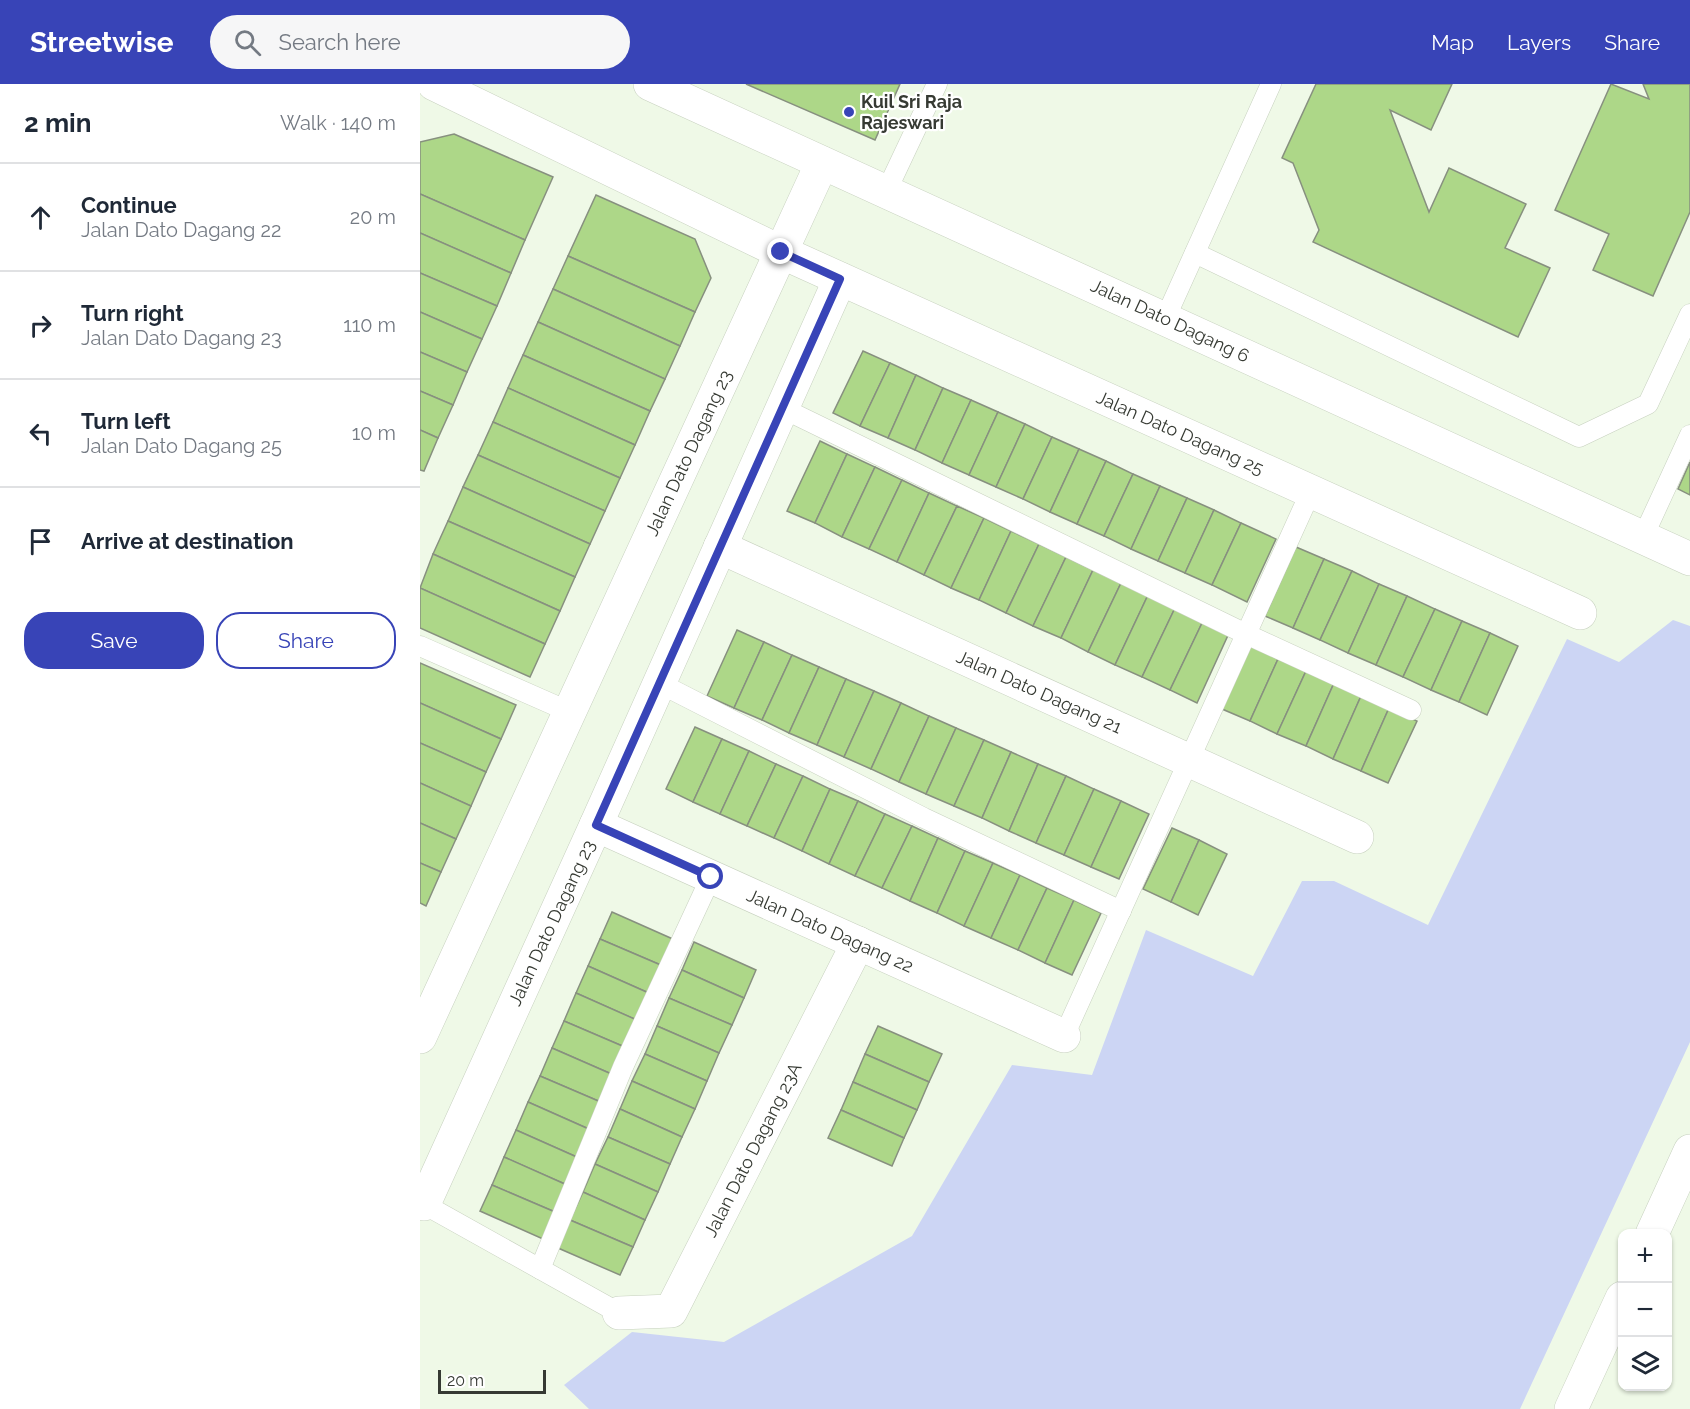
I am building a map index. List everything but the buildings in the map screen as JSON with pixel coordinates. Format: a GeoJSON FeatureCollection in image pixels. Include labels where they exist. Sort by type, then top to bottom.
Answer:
{"type":"FeatureCollection","features":[{"type":"Feature","properties":{"kind":"street"},"geometry":{"type":"LineString","coordinates":[[420,105],[432,84]]}},
{"type":"Feature","properties":{"kind":"street","name":"Jalan Dato Dagang 25"},"geometry":{"type":"LineString","coordinates":[[432,84],[781,252],[1580,613]]}},
{"type":"Feature","properties":{"kind":"street","name":"Jalan Dato Dagang 6"},"geometry":{"type":"LineString","coordinates":[[650,84],[1690,559]]}},
{"type":"Feature","properties":{"kind":"street","name":"Jalan Dato Dagang 23"},"geometry":{"type":"LineString","coordinates":[[420,1037],[822,163]]}},
{"type":"Feature","properties":{"kind":"street","name":"Jalan Dato Dagang 23"},"geometry":{"type":"LineString","coordinates":[[422,1203],[596,825],[840,279]]}},
{"type":"Feature","properties":{"kind":"street","name":"Jalan Dato Dagang 21"},"geometry":{"type":"LineString","coordinates":[[720,547],[1357,837]]}},
{"type":"Feature","properties":{"kind":"street","name":"Jalan Dato Dagang 22"},"geometry":{"type":"LineString","coordinates":[[596,825],[1064,1036]]}},
{"type":"Feature","properties":{"kind":"street","name":"Jalan Dato Dagang 23A"},"geometry":{"type":"LineString","coordinates":[[619,1313],[671,1311],[858,944]]}},
{"type":"Feature","properties":{"kind":"street"},"geometry":{"type":"LineString","coordinates":[[1654,1229],[1690,1151]]}},
{"type":"Feature","properties":{"kind":"street"},"geometry":{"type":"LineString","coordinates":[[1572,1409],[1618,1309]]}},
{"type":"Feature","properties":{"kind":"lane"},"geometry":{"type":"LineString","coordinates":[[886,192],[937,84]]}},
{"type":"Feature","properties":{"kind":"lane"},"geometry":{"type":"LineString","coordinates":[[1165,319],[1271,84]]}},
{"type":"Feature","properties":{"kind":"lane"},"geometry":{"type":"LineString","coordinates":[[1195,253],[1579,437],[1648,404],[1690,314]]}},
{"type":"Feature","properties":{"kind":"lane"},"geometry":{"type":"LineString","coordinates":[[783,408],[1246,634],[1411,710]]}},
{"type":"Feature","properties":{"kind":"lane"},"geometry":{"type":"LineString","coordinates":[[1643,537],[1690,435]]}},
{"type":"Feature","properties":{"kind":"lane"},"geometry":{"type":"LineString","coordinates":[[1064,1036],[1311,491]]}},
{"type":"Feature","properties":{"kind":"lane"},"geometry":{"type":"LineString","coordinates":[[420,646],[570,712]]}},
{"type":"Feature","properties":{"kind":"lane"},"geometry":{"type":"LineString","coordinates":[[659,683],[924,818],[1121,911]]}},
{"type":"Feature","properties":{"kind":"lane"},"geometry":{"type":"LineString","coordinates":[[540,1269],[623,1067],[711,877]]}},
{"type":"Feature","properties":{"kind":"lane"},"geometry":{"type":"LineString","coordinates":[[422,1203],[619,1313]]}},
{"type":"Feature","properties":{"kind":"shaded area"},"geometry":{"type":"Polygon","coordinates":[[[1673,620],[1690,626],[1690,1042],[1520,1409],[589,1409],[564,1385],[632,1332],[724,1342],[912,1236],[1012,1065],[1092,1075],[1146,930],[1253,976],[1302,881],[1334,881],[1428,925],[1567,639],[1619,662],[1673,620]]]}},
{"type":"Feature","properties":{"kind":"place","name":"Kuil Sri Raja Rajeswari"},"geometry":{"type":"Point","coordinates":[849,112]}},
{"type":"Feature","properties":{"kind":"route"},"geometry":{"type":"LineString","coordinates":[[711,877],[596,825],[840,279],[781,252]]}}]}
